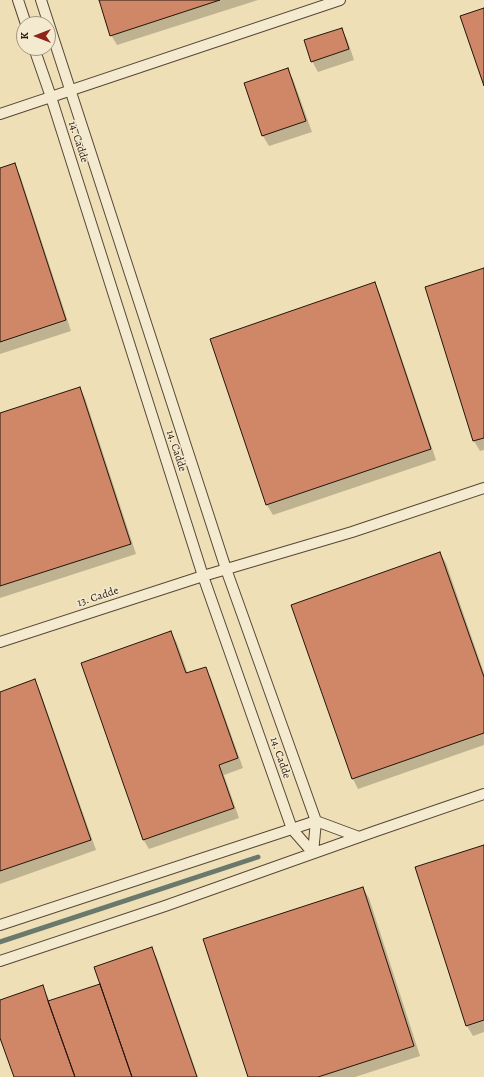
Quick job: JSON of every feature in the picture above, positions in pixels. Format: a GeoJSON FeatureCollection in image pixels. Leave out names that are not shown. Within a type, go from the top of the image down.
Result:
{"type":"FeatureCollection","features":[{"type":"Feature","properties":{"kind":"lane"},"geometry":{"type":"LineString","coordinates":[[18,0],[23,16]]}},
{"type":"Feature","properties":{"kind":"lane"},"geometry":{"type":"LineString","coordinates":[[41,0],[226,569],[316,821],[313,854]]}},
{"type":"Feature","properties":{"kind":"lane"},"geometry":{"type":"LineString","coordinates":[[0,114],[340,0]]}},
{"type":"Feature","properties":{"kind":"lane","name":"14. Cadde"},"geometry":{"type":"LineString","coordinates":[[37,56],[203,576],[292,829],[313,854]]}},
{"type":"Feature","properties":{"kind":"lane","name":"13. Cadde"},"geometry":{"type":"LineString","coordinates":[[0,642],[203,576],[352,532],[484,488]]}},
{"type":"Feature","properties":{"kind":"lane"},"geometry":{"type":"LineString","coordinates":[[0,961],[165,906],[484,794]]}},
{"type":"Feature","properties":{"kind":"lane"},"geometry":{"type":"LineString","coordinates":[[0,925],[316,821],[359,837]]}},
{"type":"Feature","properties":{"kind":"building"},"geometry":{"type":"Polygon","coordinates":[[[99,0],[220,0],[110,36],[99,0]]]}},
{"type":"Feature","properties":{"kind":"building"},"geometry":{"type":"Polygon","coordinates":[[[484,8],[484,86],[460,16],[484,8]]]}},
{"type":"Feature","properties":{"kind":"building"},"geometry":{"type":"Polygon","coordinates":[[[342,28],[349,49],[311,62],[304,40],[342,28]]]}},
{"type":"Feature","properties":{"kind":"building"},"geometry":{"type":"Polygon","coordinates":[[[288,68],[306,121],[262,136],[244,83],[288,68]]]}},
{"type":"Feature","properties":{"kind":"building"},"geometry":{"type":"Polygon","coordinates":[[[15,163],[66,320],[0,342],[0,168],[15,163]]]}},
{"type":"Feature","properties":{"kind":"building"},"geometry":{"type":"Polygon","coordinates":[[[484,268],[484,438],[473,441],[425,287],[484,268]]]}},
{"type":"Feature","properties":{"kind":"building"},"geometry":{"type":"Polygon","coordinates":[[[375,282],[431,449],[266,505],[210,339],[375,282]]]}},
{"type":"Feature","properties":{"kind":"building"},"geometry":{"type":"Polygon","coordinates":[[[80,387],[131,544],[0,586],[0,413],[80,387]]]}},
{"type":"Feature","properties":{"kind":"building"},"geometry":{"type":"Polygon","coordinates":[[[440,552],[484,677],[484,733],[352,779],[291,605],[440,552]]]}},
{"type":"Feature","properties":{"kind":"building"},"geometry":{"type":"Polygon","coordinates":[[[171,631],[186,673],[206,667],[238,758],[219,765],[234,808],[143,840],[81,663],[171,631]]]}},
{"type":"Feature","properties":{"kind":"building"},"geometry":{"type":"Polygon","coordinates":[[[35,679],[91,840],[0,871],[0,692],[35,679]]]}},
{"type":"Feature","properties":{"kind":"building"},"geometry":{"type":"Polygon","coordinates":[[[484,845],[484,1020],[466,1026],[415,867],[484,845]]]}},
{"type":"Feature","properties":{"kind":"building"},"geometry":{"type":"Polygon","coordinates":[[[363,887],[414,1046],[318,1077],[248,1077],[203,939],[363,887]]]}},
{"type":"Feature","properties":{"kind":"building"},"geometry":{"type":"Polygon","coordinates":[[[152,947],[197,1077],[132,1077],[94,967],[152,947]]]}},
{"type":"Feature","properties":{"kind":"building"},"geometry":{"type":"Polygon","coordinates":[[[100,984],[132,1077],[75,1077],[48,1001],[100,984]]]}},
{"type":"Feature","properties":{"kind":"building"},"geometry":{"type":"Polygon","coordinates":[[[43,985],[75,1077],[14,1077],[0,1038],[0,1000],[43,985]]]}},
{"type":"Feature","properties":{"kind":"waterway"},"geometry":{"type":"LineString","coordinates":[[0,942],[258,857]]}}]}
